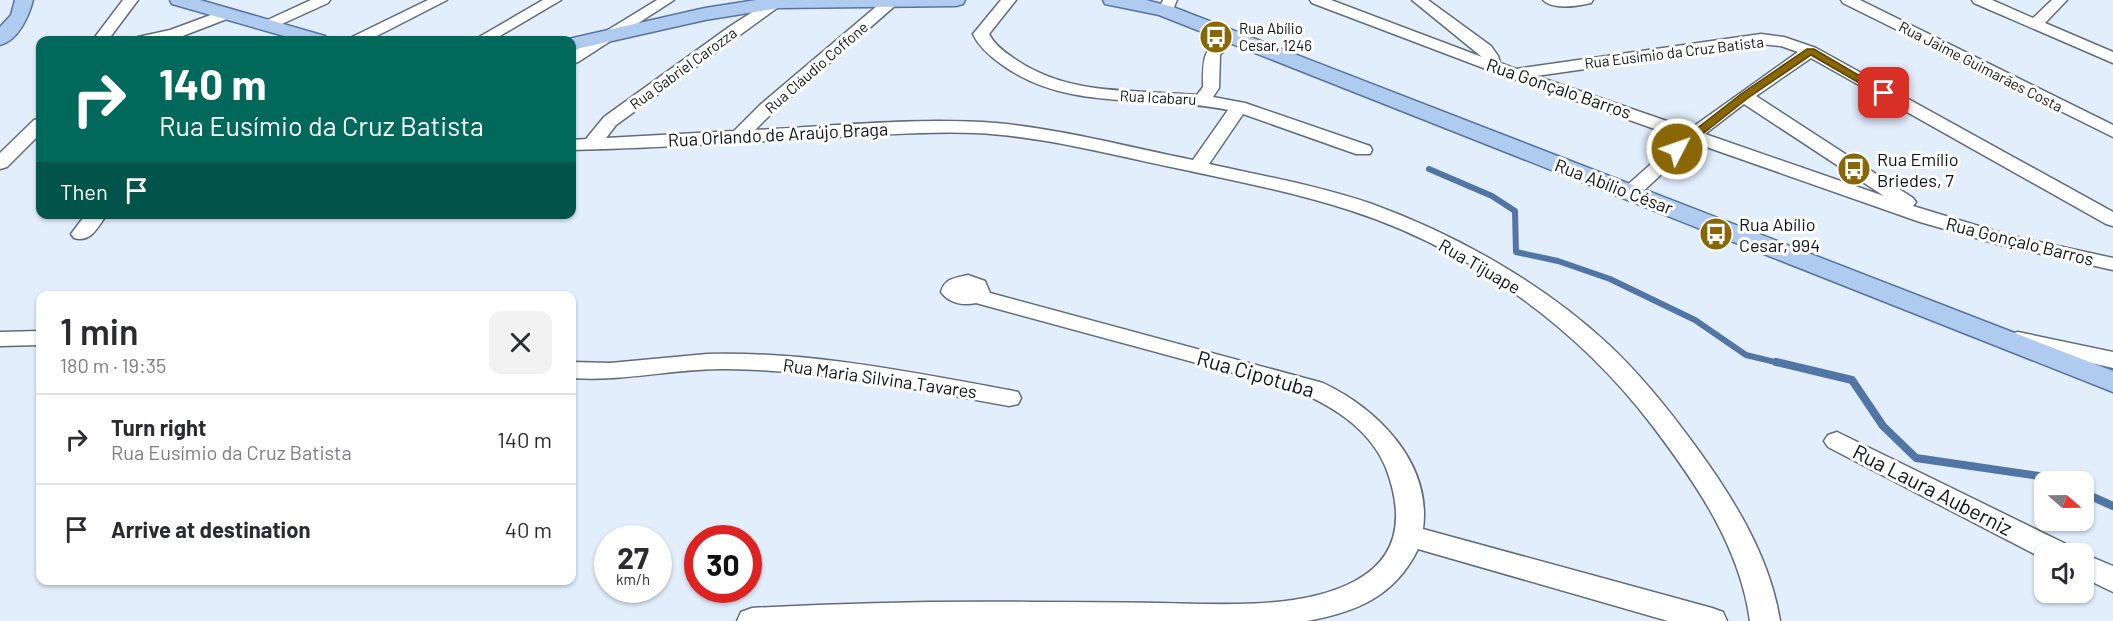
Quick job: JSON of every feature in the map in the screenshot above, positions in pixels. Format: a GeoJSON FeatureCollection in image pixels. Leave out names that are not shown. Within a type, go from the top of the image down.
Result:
{"type":"FeatureCollection","features":[{"type":"Feature","properties":{"kind":"main road"},"geometry":{"type":"LineString","coordinates":[[0,39],[20,16],[24,0]]}},
{"type":"Feature","properties":{"kind":"main road"},"geometry":{"type":"LineString","coordinates":[[179,0],[305,36]]}},
{"type":"Feature","properties":{"kind":"main road"},"geometry":{"type":"LineString","coordinates":[[576,43],[705,14],[780,1],[956,0]]}},
{"type":"Feature","properties":{"kind":"main road","name":"Rua Abílio César"},"geometry":{"type":"LineString","coordinates":[[1112,0],[1168,6],[1228,36],[2113,382]]}},
{"type":"Feature","properties":{"kind":"street"},"geometry":{"type":"LineString","coordinates":[[104,36],[131,0]]}},
{"type":"Feature","properties":{"kind":"street"},"geometry":{"type":"LineString","coordinates":[[268,25],[323,0]]}},
{"type":"Feature","properties":{"kind":"street"},"geometry":{"type":"LineString","coordinates":[[366,36],[440,0]]}},
{"type":"Feature","properties":{"kind":"street"},"geometry":{"type":"LineString","coordinates":[[489,36],[554,0]]}},
{"type":"Feature","properties":{"kind":"street"},"geometry":{"type":"LineString","coordinates":[[576,57],[667,0]]}},
{"type":"Feature","properties":{"kind":"street","name":"Rua Icabaru"},"geometry":{"type":"LineString","coordinates":[[1009,0],[981,34],[984,40],[1020,73],[1067,89],[1101,94],[1202,99],[1239,107],[1363,150]]}},
{"type":"Feature","properties":{"kind":"street","name":"Rua Gonçalo Barros"},"geometry":{"type":"LineString","coordinates":[[1317,0],[1492,66],[1927,218],[2014,242],[2113,264]]}},
{"type":"Feature","properties":{"kind":"street"},"geometry":{"type":"LineString","coordinates":[[1419,0],[1487,51],[1492,66]]}},
{"type":"Feature","properties":{"kind":"street"},"geometry":{"type":"LineString","coordinates":[[1550,0],[1570,2],[1586,0]]}},
{"type":"Feature","properties":{"kind":"street","name":"Rua Jaime Guimarães Costa"},"geometry":{"type":"LineString","coordinates":[[1848,0],[2113,132]]}},
{"type":"Feature","properties":{"kind":"street"},"geometry":{"type":"LineString","coordinates":[[1979,0],[2113,58]]}},
{"type":"Feature","properties":{"kind":"street"},"geometry":{"type":"LineString","coordinates":[[2035,25],[2060,0]]}},
{"type":"Feature","properties":{"kind":"street","name":"Rua Gabriel Carozza"},"geometry":{"type":"LineString","coordinates":[[580,144],[735,30],[780,1]]}},
{"type":"Feature","properties":{"kind":"street","name":"Rua Cláudio Coffone"},"geometry":{"type":"LineString","coordinates":[[741,135],[766,110],[892,1]]}},
{"type":"Feature","properties":{"kind":"street"},"geometry":{"type":"LineString","coordinates":[[174,36],[227,14]]}},
{"type":"Feature","properties":{"kind":"street"},"geometry":{"type":"LineString","coordinates":[[1202,99],[1212,86],[1209,62],[1218,45],[1228,36]]}},
{"type":"Feature","properties":{"kind":"street","name":"Rua Eusímio da Cruz Batista"},"geometry":{"type":"LineString","coordinates":[[1514,73],[1761,39],[1784,42],[1810,51],[2113,220]]}},
{"type":"Feature","properties":{"kind":"street"},"geometry":{"type":"LineString","coordinates":[[1630,192],[1693,135],[1744,96],[1810,51]]}},
{"type":"Feature","properties":{"kind":"street"},"geometry":{"type":"LineString","coordinates":[[1744,96],[1877,182],[1927,218]]}},
{"type":"Feature","properties":{"kind":"street"},"geometry":{"type":"LineString","coordinates":[[1198,167],[1239,107]]}},
{"type":"Feature","properties":{"kind":"street","name":"Rua Orlando de Araújo Braga"},"geometry":{"type":"LineString","coordinates":[[580,144],[930,127],[984,128],[1033,133]]}},
{"type":"Feature","properties":{"kind":"street"},"geometry":{"type":"LineString","coordinates":[[0,164],[36,128]]}},
{"type":"Feature","properties":{"kind":"street","name":"Rua Tijuape"},"geometry":{"type":"LineString","coordinates":[[1033,133],[1198,167],[1339,201],[1381,215],[1481,264],[1537,300],[1583,335],[1623,374],[1699,468],[1748,562],[1759,590],[1766,621]]}},
{"type":"Feature","properties":{"kind":"street"},"geometry":{"type":"LineString","coordinates":[[81,234],[93,219]]}},
{"type":"Feature","properties":{"kind":"street","name":"Rua Cipotuba"},"geometry":{"type":"LineString","coordinates":[[752,621],[891,614],[1229,615],[1306,611],[1346,599],[1381,579],[1395,567],[1410,536],[1410,510],[1405,480],[1389,448],[1370,424],[1320,390],[975,296]]}},
{"type":"Feature","properties":{"kind":"street"},"geometry":{"type":"LineString","coordinates":[[1994,334],[2113,360]]}},
{"type":"Feature","properties":{"kind":"street"},"geometry":{"type":"LineString","coordinates":[[0,339],[36,338]]}},
{"type":"Feature","properties":{"kind":"street","name":"Rua Maria Silvina Tavares"},"geometry":{"type":"LineString","coordinates":[[576,370],[593,372],[722,361],[788,363],[891,376],[1009,398]]}},
{"type":"Feature","properties":{"kind":"street","name":"Rua Laura Auberniz"},"geometry":{"type":"LineString","coordinates":[[1837,441],[2038,543]]}},
{"type":"Feature","properties":{"kind":"street"},"geometry":{"type":"LineString","coordinates":[[1410,536],[1712,621]]}},
{"type":"Feature","properties":{"kind":"street"},"geometry":{"type":"LineString","coordinates":[[2094,570],[2113,580]]}},
{"type":"Feature","properties":{"kind":"waterway"},"geometry":{"type":"LineString","coordinates":[[1429,169],[1492,196],[1515,211],[1516,252],[1558,261],[1610,279],[1695,320],[1746,355],[1783,364]]}},
{"type":"Feature","properties":{"kind":"waterway"},"geometry":{"type":"LineString","coordinates":[[1776,362],[1852,380],[1883,426],[1916,458],[2034,475]]}},
{"type":"Feature","properties":{"kind":"waterway"},"geometry":{"type":"LineString","coordinates":[[2094,497],[2113,506]]}},
{"type":"Feature","properties":{"kind":"place","name":"Rua Abílio Cesar, 1246"},"geometry":{"type":"Point","coordinates":[1216,37]}},
{"type":"Feature","properties":{"kind":"place","name":"Rua Emílio Briedes, 7"},"geometry":{"type":"Point","coordinates":[1854,169]}},
{"type":"Feature","properties":{"kind":"place","name":"Rua Abílio Cesar, 994"},"geometry":{"type":"Point","coordinates":[1716,234]}},
{"type":"Feature","properties":{"kind":"route"},"geometry":{"type":"LineString","coordinates":[[1677,149],[1744,96],[1810,51],[1884,93]]}}]}
